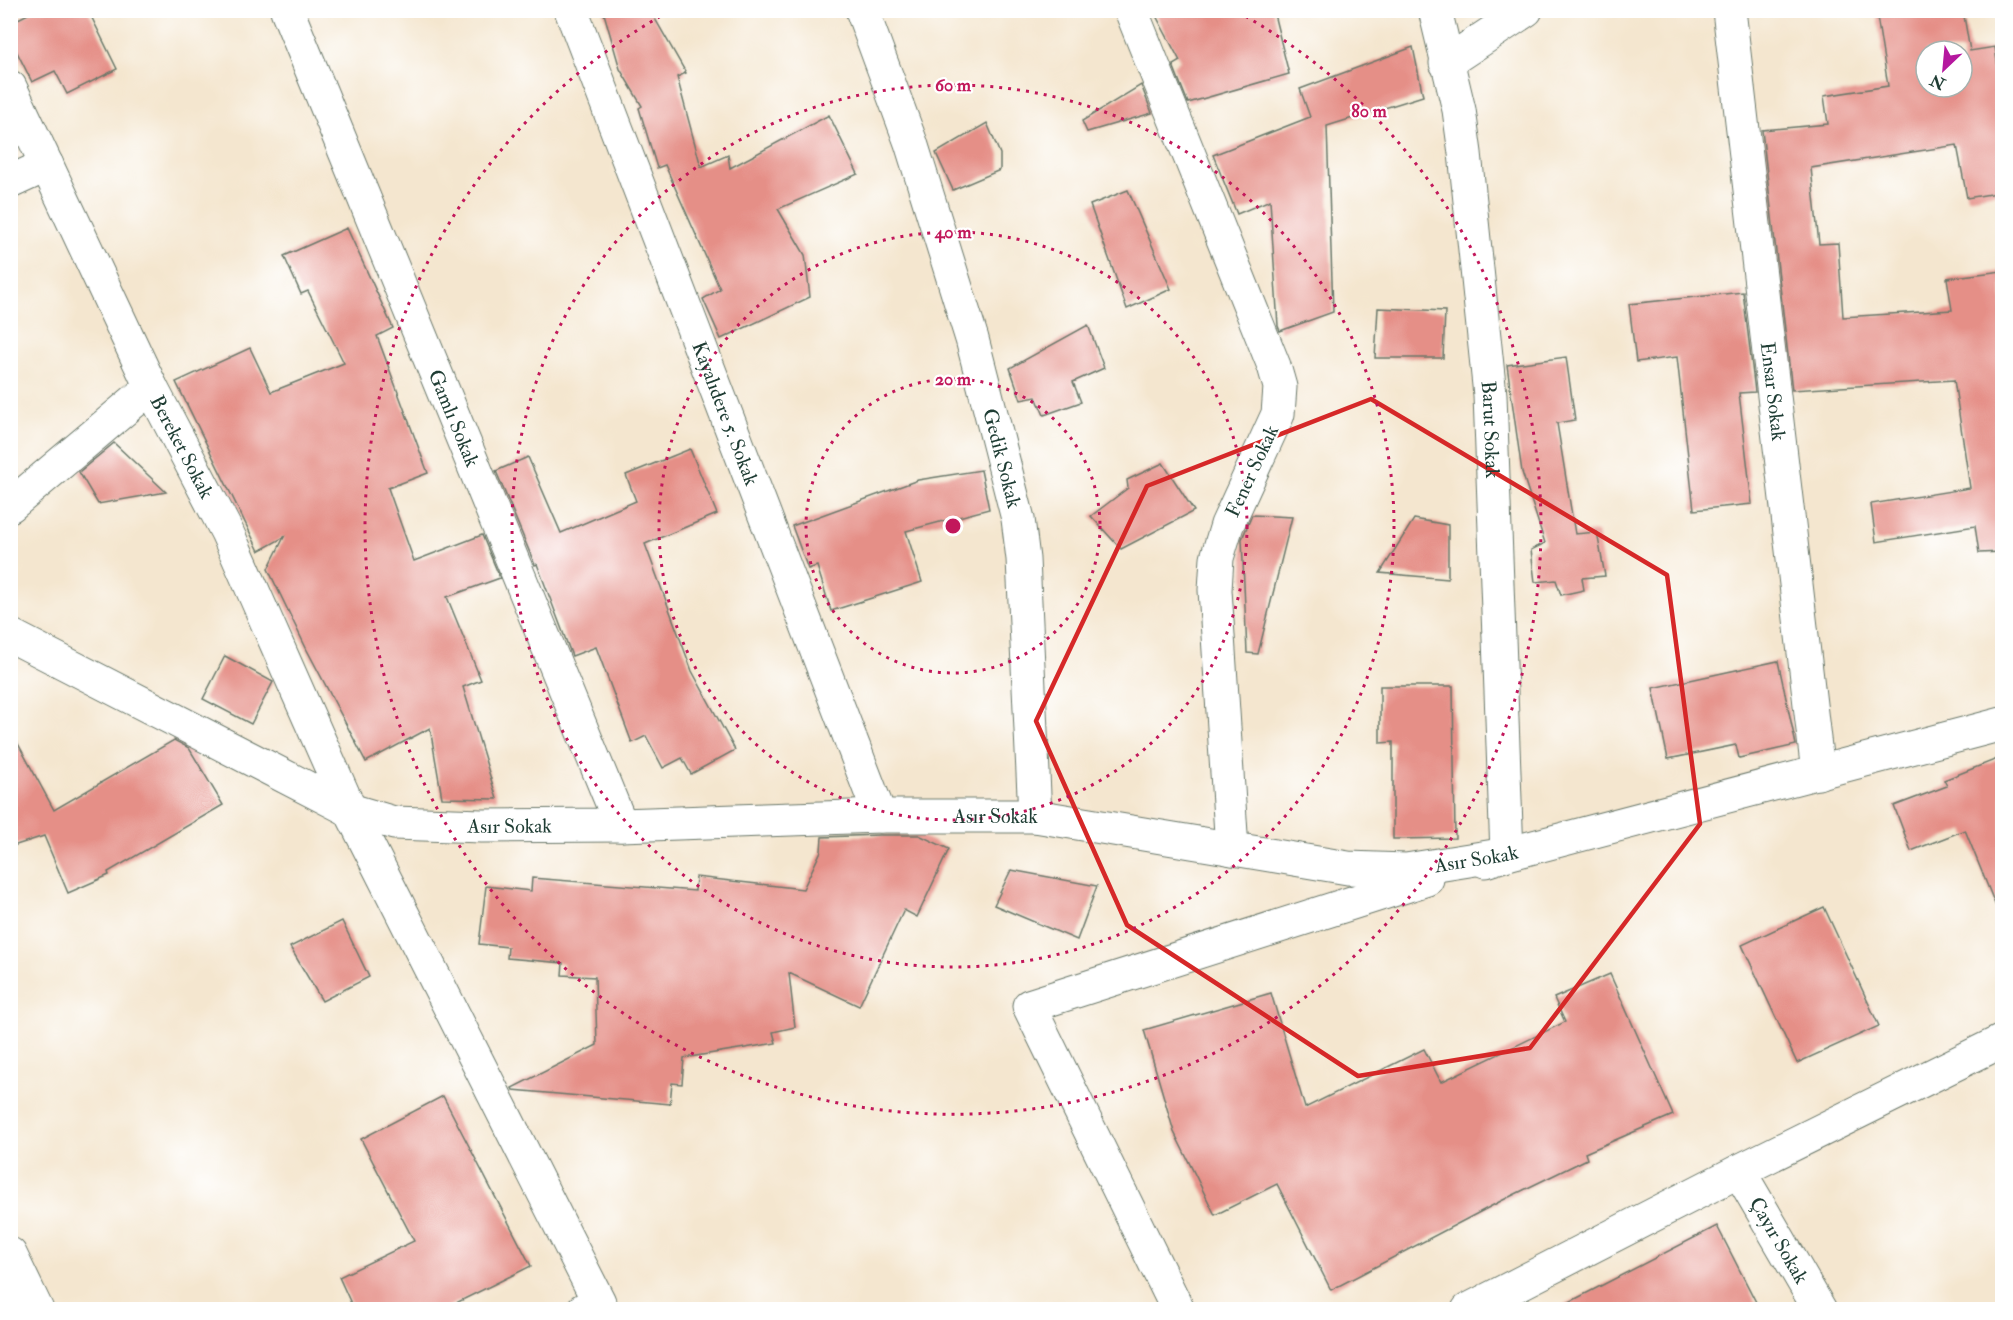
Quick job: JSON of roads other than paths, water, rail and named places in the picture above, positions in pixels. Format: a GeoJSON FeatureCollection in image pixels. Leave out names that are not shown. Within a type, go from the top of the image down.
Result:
{"type":"FeatureCollection","features":[{"type":"Feature","properties":{"kind":"street","name":"Gamlı Sokak"},"geometry":{"type":"LineString","coordinates":[[287,10],[621,825]]}},
{"type":"Feature","properties":{"kind":"street","name":"Kayalıdere 5. Sokak"},"geometry":{"type":"LineString","coordinates":[[571,10],[880,816]]}},
{"type":"Feature","properties":{"kind":"street","name":"Gedik Sokak"},"geometry":{"type":"LineString","coordinates":[[862,10],[911,143],[972,339],[1018,519],[1023,559],[1035,816]]}},
{"type":"Feature","properties":{"kind":"street","name":"Fener Sokak"},"geometry":{"type":"LineString","coordinates":[[1131,10],[1270,355],[1280,387],[1278,414],[1227,525],[1217,558],[1215,590],[1232,849]]}},
{"type":"Feature","properties":{"kind":"street","name":"Barut Sokak"},"geometry":{"type":"LineString","coordinates":[[1435,10],[1459,110],[1490,395],[1507,854]]}},
{"type":"Feature","properties":{"kind":"street"},"geometry":{"type":"LineString","coordinates":[[1446,63],[1526,10]]}},
{"type":"Feature","properties":{"kind":"street","name":"Ensar Sokak"},"geometry":{"type":"LineString","coordinates":[[1729,10],[1818,773]]}},
{"type":"Feature","properties":{"kind":"street","name":"Bereket Sokak"},"geometry":{"type":"LineString","coordinates":[[10,87],[151,387],[227,532],[350,810],[598,1302],[584,1310]]}},
{"type":"Feature","properties":{"kind":"street"},"geometry":{"type":"LineString","coordinates":[[10,182],[48,165]]}},
{"type":"Feature","properties":{"kind":"street"},"geometry":{"type":"LineString","coordinates":[[10,506],[151,387]]}},
{"type":"Feature","properties":{"kind":"street","name":"Asır Sokak"},"geometry":{"type":"LineString","coordinates":[[10,635],[350,810],[374,818],[412,824],[482,826],[621,825],[880,816],[1035,816],[1348,868],[1389,870],[1422,868],[1507,854],[2002,724]]}},
{"type":"Feature","properties":{"kind":"street"},"geometry":{"type":"LineString","coordinates":[[1178,1310],[1029,1006],[1507,854]]}},
{"type":"Feature","properties":{"kind":"street"},"geometry":{"type":"LineString","coordinates":[[1468,1310],[1739,1171],[2002,1041]]}},
{"type":"Feature","properties":{"kind":"street","name":"Çayır Sokak"},"geometry":{"type":"LineString","coordinates":[[1739,1171],[1820,1310]]}},
{"type":"Feature","properties":{"kind":"street"},"geometry":{"type":"LineString","coordinates":[[10,1254],[37,1310]]}}]}
